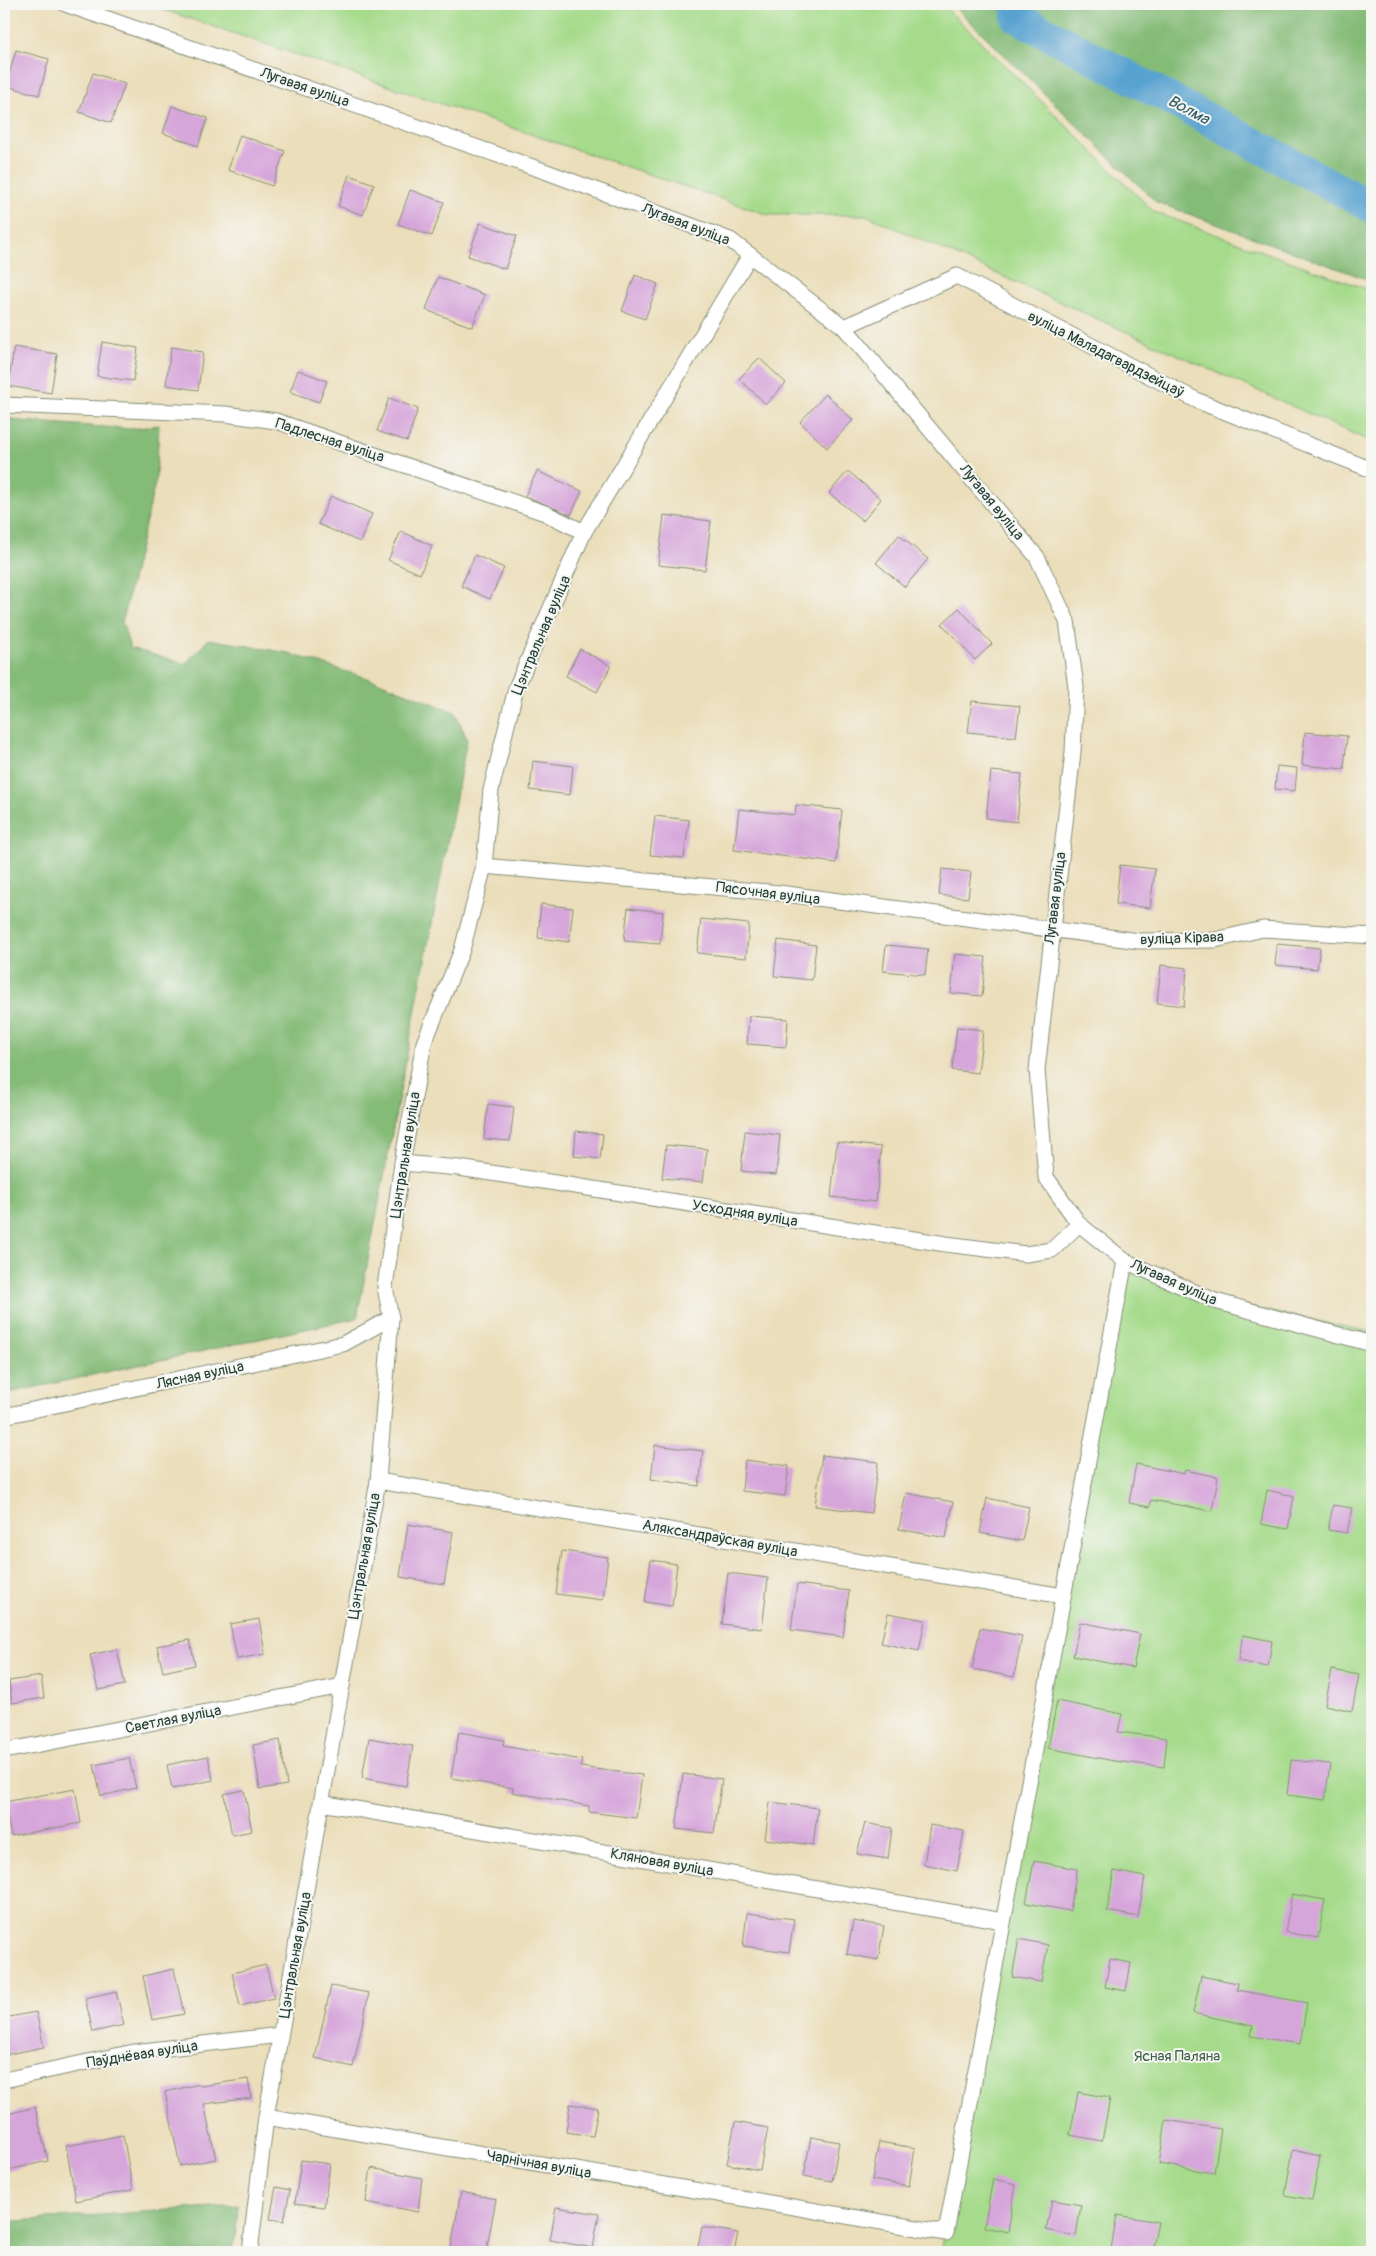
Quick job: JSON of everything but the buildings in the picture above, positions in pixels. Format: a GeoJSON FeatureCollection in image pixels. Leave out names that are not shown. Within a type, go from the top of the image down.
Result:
{"type":"FeatureCollection","features":[{"type":"Feature","properties":{"kind":"street","name":"Лугавая вуліца"},"geometry":{"type":"LineString","coordinates":[[65,4],[556,176],[730,240],[844,327],[1037,558],[1067,621],[1076,688],[1073,752],[1037,1070],[1046,1177],[1079,1224],[1125,1260],[1215,1301],[1372,1344]]}},
{"type":"Feature","properties":{"kind":"street","name":"Цэнтральная вуліца"},"geometry":{"type":"LineString","coordinates":[[266,2117],[378,1481],[391,1318],[385,1287],[402,1163],[424,1042],[462,950],[484,866],[491,790],[516,688],[584,532],[750,254]]}},
{"type":"Feature","properties":{"kind":"street","name":"вуліца Маладагвардзейцаў"},"geometry":{"type":"LineString","coordinates":[[844,327],[957,276],[1198,401],[1372,470]]}},
{"type":"Feature","properties":{"kind":"street","name":"Падлесная вуліца"},"geometry":{"type":"LineString","coordinates":[[4,405],[224,414],[276,421],[545,513],[584,532]]}},
{"type":"Feature","properties":{"kind":"street","name":"Пясочная вуліца"},"geometry":{"type":"LineString","coordinates":[[484,866],[779,893],[1052,929]]}},
{"type":"Feature","properties":{"kind":"street","name":"вуліца Кірава"},"geometry":{"type":"LineString","coordinates":[[1052,929],[1139,940],[1215,940],[1263,929],[1372,936]]}},
{"type":"Feature","properties":{"kind":"street","name":"Усходняя вуліца"},"geometry":{"type":"LineString","coordinates":[[402,1163],[459,1168],[946,1244],[1026,1254],[1052,1250],[1079,1224]]}},
{"type":"Feature","properties":{"kind":"street"},"geometry":{"type":"LineString","coordinates":[[1003,1921],[1125,1260]]}},
{"type":"Feature","properties":{"kind":"street","name":"Лясная вуліца"},"geometry":{"type":"LineString","coordinates":[[4,1416],[343,1344],[391,1318]]}},
{"type":"Feature","properties":{"kind":"street","name":"Аляксандраўская вуліца"},"geometry":{"type":"LineString","coordinates":[[378,1481],[1063,1596]]}},
{"type":"Feature","properties":{"kind":"street","name":"Светлая вуліца"},"geometry":{"type":"LineString","coordinates":[[4,1751],[342,1686]]}},
{"type":"Feature","properties":{"kind":"street","name":"Кляновая вуліца"},"geometry":{"type":"LineString","coordinates":[[321,1803],[1003,1921]]}},
{"type":"Feature","properties":{"kind":"street","name":"Чарнічная вуліца"},"geometry":{"type":"LineString","coordinates":[[266,2117],[946,2233],[1003,1921]]}},
{"type":"Feature","properties":{"kind":"street","name":"Паўднёвая вуліца"},"geometry":{"type":"LineString","coordinates":[[4,2080],[134,2052],[280,2035]]}},
{"type":"Feature","properties":{"kind":"street"},"geometry":{"type":"LineString","coordinates":[[250,2252],[266,2117]]}},
{"type":"Feature","properties":{"kind":"green space"},"geometry":{"type":"Polygon","coordinates":[[[147,4],[942,4],[1154,212],[1372,291],[1372,442],[866,215],[769,215],[147,4]]]}},
{"type":"Feature","properties":{"kind":"green space"},"geometry":{"type":"Polygon","coordinates":[[[952,4],[1372,4],[1372,281],[1156,202],[952,4]]]}},
{"type":"Feature","properties":{"kind":"green space"},"geometry":{"type":"Polygon","coordinates":[[[4,417],[21,421],[132,429],[159,425],[156,479],[122,622],[130,648],[185,664],[209,639],[288,653],[379,682],[455,712],[467,739],[357,1318],[4,1394],[4,417]]]}},
{"type":"Feature","properties":{"kind":"green space","name":"Ясная Паляна"},"geometry":{"type":"Polygon","coordinates":[[[1125,1261],[1215,1301],[1372,1332],[1372,2252],[941,2252],[1125,1261]]]}},
{"type":"Feature","properties":{"kind":"green space"},"geometry":{"type":"Polygon","coordinates":[[[239,2205],[233,2252],[4,2252],[4,2222],[239,2205]]]}},
{"type":"Feature","properties":{"kind":"waterway","name":"Волма"},"geometry":{"type":"LineString","coordinates":[[1016,4],[1017,17],[1372,207]]}}]}
